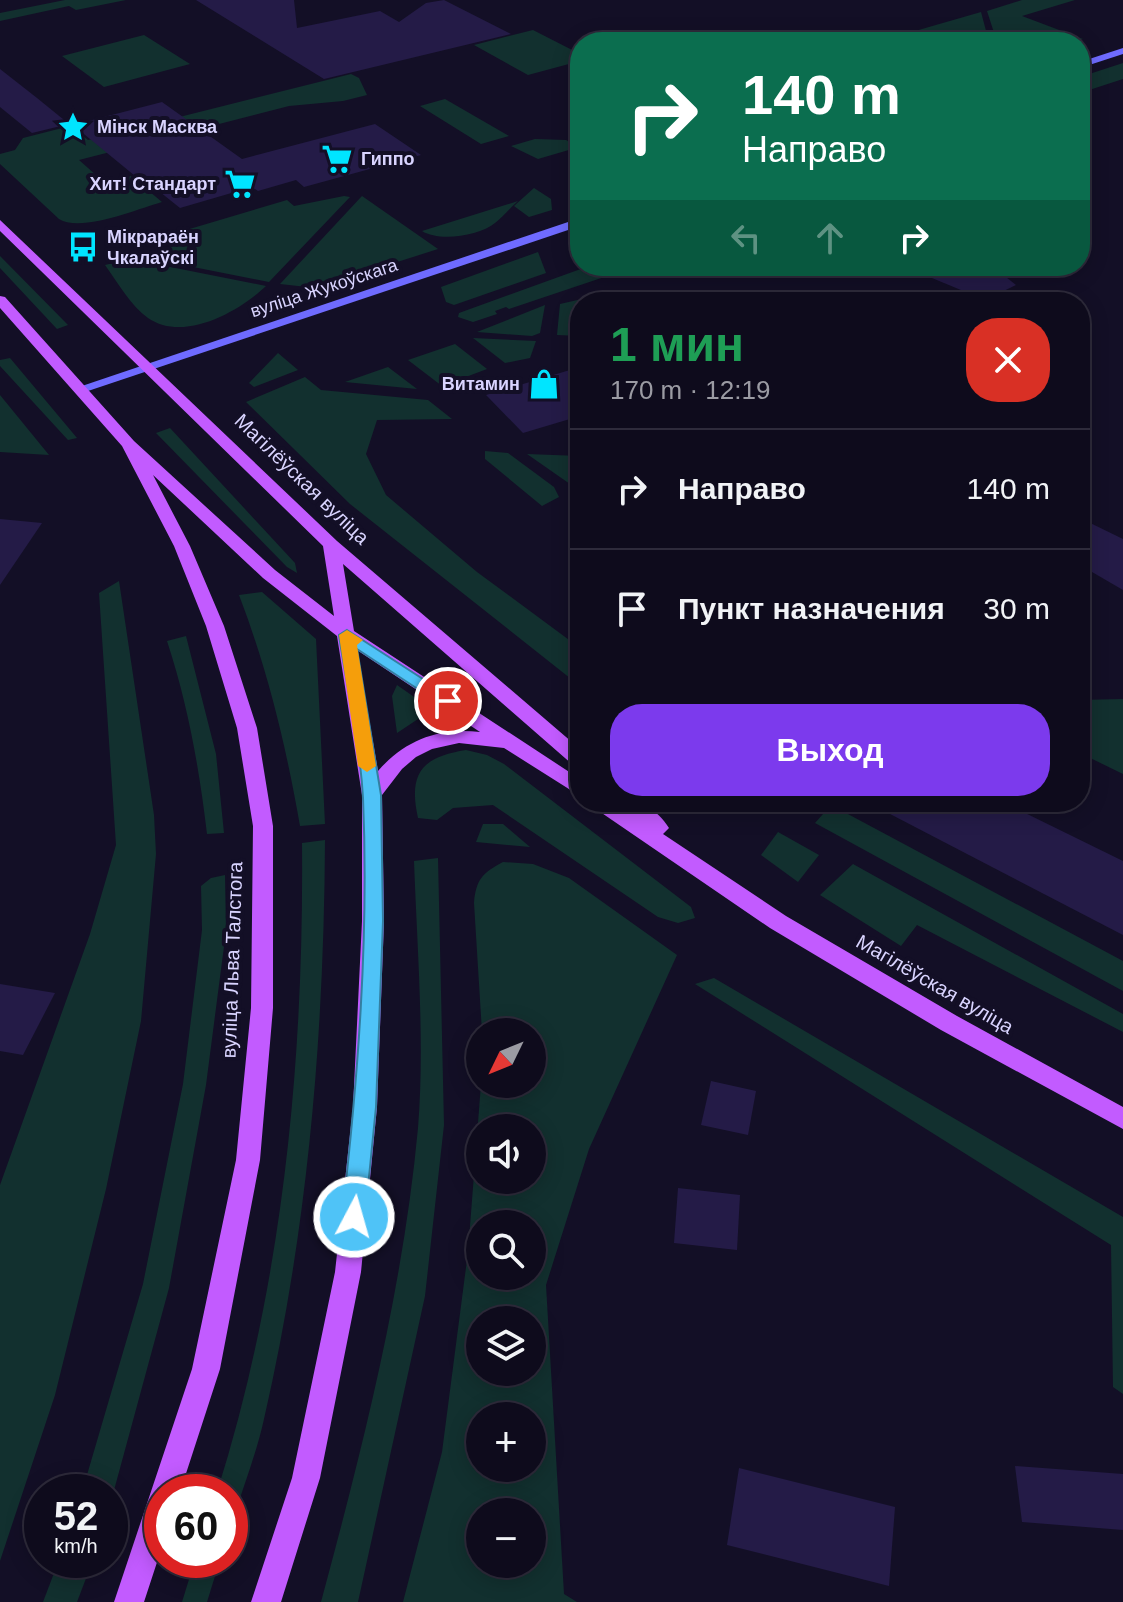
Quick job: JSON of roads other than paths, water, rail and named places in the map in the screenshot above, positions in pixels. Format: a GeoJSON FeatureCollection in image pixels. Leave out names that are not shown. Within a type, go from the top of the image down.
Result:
{"type":"FeatureCollection","features":[{"type":"Feature","properties":{"kind":"main road"},"geometry":{"type":"LineString","coordinates":[[1090,62],[1123,51]]}},
{"type":"Feature","properties":{"kind":"main road","name":"Магілёўская вуліца"},"geometry":{"type":"LineString","coordinates":[[0,224],[331,545],[570,751]]}},
{"type":"Feature","properties":{"kind":"main road","name":"вуліца Жукоўскага"},"geometry":{"type":"LineString","coordinates":[[80,389],[570,225]]}},
{"type":"Feature","properties":{"kind":"main road"},"geometry":{"type":"LineString","coordinates":[[0,300],[129,444],[269,574],[347,635],[570,782]]}},
{"type":"Feature","properties":{"kind":"main road","name":"вуліца Льва Талстога"},"geometry":{"type":"LineString","coordinates":[[129,444],[182,546],[215,626],[247,728],[263,826],[262,1008],[248,1160],[206,1369],[171,1474]]}},
{"type":"Feature","properties":{"kind":"main road"},"geometry":{"type":"LineString","coordinates":[[266,1602],[306,1478],[348,1272],[365,1107],[373,921],[372,795],[331,545]]}},
{"type":"Feature","properties":{"kind":"main road"},"geometry":{"type":"LineString","coordinates":[[372,795],[385,771],[393,764],[437,739],[477,736],[524,751]]}},
{"type":"Feature","properties":{"kind":"main road","name":"Магілёўская вуліца"},"geometry":{"type":"LineString","coordinates":[[615,812],[778,922],[949,1023],[1123,1119]]}},
{"type":"Feature","properties":{"kind":"main road","name":"Магілёўская вуліца"},"geometry":{"type":"LineString","coordinates":[[640,812],[725,886]]}},
{"type":"Feature","properties":{"kind":"main road"},"geometry":{"type":"LineString","coordinates":[[129,1602],[144,1556]]}},
{"type":"Feature","properties":{"kind":"place","name":"Мінск Масква"},"geometry":{"type":"Point","coordinates":[73,127]}},
{"type":"Feature","properties":{"kind":"place","name":"Гиппо"},"geometry":{"type":"Point","coordinates":[337,159]}},
{"type":"Feature","properties":{"kind":"place","name":"Хит! Стандарт"},"geometry":{"type":"Point","coordinates":[240,184]}},
{"type":"Feature","properties":{"kind":"place","name":"Мікрараён Чкалаўскі"},"geometry":{"type":"Point","coordinates":[83,247]}},
{"type":"Feature","properties":{"kind":"place","name":"Витамин"},"geometry":{"type":"Point","coordinates":[544,384]}}]}
